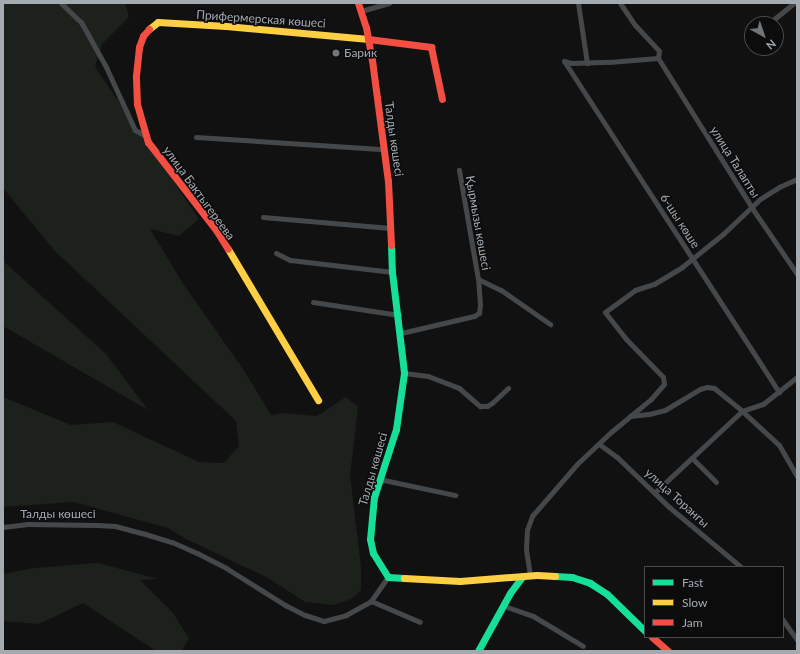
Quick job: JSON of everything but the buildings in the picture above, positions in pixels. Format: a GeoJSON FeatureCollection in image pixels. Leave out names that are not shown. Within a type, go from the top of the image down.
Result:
{"type":"FeatureCollection","features":[{"type":"Feature","properties":{"kind":"street","name":"улица Бактыгереева"},"geometry":{"type":"LineString","coordinates":[[61,3],[81,22],[106,67],[135,130],[146,136],[158,155],[216,230],[318,400]]}},
{"type":"Feature","properties":{"kind":"street","name":"Талды көшесі"},"geometry":{"type":"LineString","coordinates":[[3,527],[28,524],[97,525],[114,526],[142,533],[172,542],[197,552],[305,616],[324,621],[346,615],[371,601],[388,577],[373,554],[370,539],[370,522],[379,479],[396,429],[404,373],[399,315],[392,272],[388,181],[372,60],[366,27],[358,3]]}},
{"type":"Feature","properties":{"kind":"street"},"geometry":{"type":"LineString","coordinates":[[361,11],[389,3]]}},
{"type":"Feature","properties":{"kind":"street"},"geometry":{"type":"LineString","coordinates":[[578,3],[587,63],[659,56]]}},
{"type":"Feature","properties":{"kind":"street","name":"улица Талапты"},"geometry":{"type":"LineString","coordinates":[[620,3],[635,25],[657,48],[659,56],[752,208],[797,274]]}},
{"type":"Feature","properties":{"kind":"street"},"geometry":{"type":"LineString","coordinates":[[778,16],[794,3]]}},
{"type":"Feature","properties":{"kind":"street","name":"Прифермерская көшесі"},"geometry":{"type":"LineString","coordinates":[[146,136],[136,104],[136,77],[143,36],[151,26],[158,22],[226,26],[367,39],[431,47],[442,99]]}},
{"type":"Feature","properties":{"kind":"street","name":"6-шы көше"},"geometry":{"type":"LineString","coordinates":[[587,63],[564,61],[779,392]]}},
{"type":"Feature","properties":{"kind":"street"},"geometry":{"type":"LineString","coordinates":[[196,137],[384,149]]}},
{"type":"Feature","properties":{"kind":"street","name":"Қырмызы көшесі"},"geometry":{"type":"LineString","coordinates":[[401,333],[474,316],[479,313],[478,279],[459,170]]}},
{"type":"Feature","properties":{"kind":"street"},"geometry":{"type":"LineString","coordinates":[[479,651],[510,593],[526,575],[527,530],[532,516],[577,464],[629,416],[651,399],[664,384],[663,377],[626,339],[605,312],[635,290],[654,284],[692,258],[752,208],[760,199],[779,187],[797,179]]}},
{"type":"Feature","properties":{"kind":"street"},"geometry":{"type":"LineString","coordinates":[[263,217],[391,228]]}},
{"type":"Feature","properties":{"kind":"street"},"geometry":{"type":"LineString","coordinates":[[276,253],[290,260],[392,272]]}},
{"type":"Feature","properties":{"kind":"street","name":"Қырмызы көшесі"},"geometry":{"type":"LineString","coordinates":[[478,279],[501,290],[550,324]]}},
{"type":"Feature","properties":{"kind":"street"},"geometry":{"type":"LineString","coordinates":[[313,302],[399,315]]}},
{"type":"Feature","properties":{"kind":"street"},"geometry":{"type":"LineString","coordinates":[[404,373],[428,376],[459,388],[480,406],[487,406],[492,403],[508,388]]}},
{"type":"Feature","properties":{"kind":"street"},"geometry":{"type":"LineString","coordinates":[[654,493],[742,411],[763,404],[797,377]]}},
{"type":"Feature","properties":{"kind":"street"},"geometry":{"type":"LineString","coordinates":[[629,416],[649,414],[665,410],[700,390],[714,388],[779,445],[797,476]]}},
{"type":"Feature","properties":{"kind":"street","name":"улица Торангы"},"geometry":{"type":"LineString","coordinates":[[599,444],[617,457],[654,493],[740,566]]}},
{"type":"Feature","properties":{"kind":"street"},"geometry":{"type":"LineString","coordinates":[[692,458],[716,482]]}},
{"type":"Feature","properties":{"kind":"street"},"geometry":{"type":"LineString","coordinates":[[379,479],[455,495]]}},
{"type":"Feature","properties":{"kind":"street"},"geometry":{"type":"LineString","coordinates":[[388,577],[460,581],[526,575],[572,577],[590,583],[617,603],[644,630]]}},
{"type":"Feature","properties":{"kind":"street"},"geometry":{"type":"LineString","coordinates":[[371,601],[420,622]]}},
{"type":"Feature","properties":{"kind":"street"},"geometry":{"type":"LineString","coordinates":[[504,606],[533,616],[583,646]]}},
{"type":"Feature","properties":{"kind":"street"},"geometry":{"type":"LineString","coordinates":[[784,621],[797,640]]}},
{"type":"Feature","properties":{"kind":"street"},"geometry":{"type":"LineString","coordinates":[[653,638],[668,651]]}},
{"type":"Feature","properties":{"kind":"shaded area"},"geometry":{"type":"Polygon","coordinates":[[[3,3],[125,3],[129,17],[102,44],[95,67],[199,219],[179,236],[150,229],[184,285],[243,369],[271,415],[285,413],[317,416],[346,397],[358,407],[350,475],[361,567],[361,590],[351,599],[334,605],[305,602],[268,578],[186,539],[168,528],[74,502],[3,507],[3,397],[71,425],[113,422],[199,462],[224,463],[239,446],[236,421],[54,250],[3,188],[3,3]]]}},
{"type":"Feature","properties":{"kind":"shaded area"},"geometry":{"type":"Polygon","coordinates":[[[3,261],[106,354],[148,410],[3,326],[3,261]]]}},
{"type":"Feature","properties":{"kind":"shaded area"},"geometry":{"type":"Polygon","coordinates":[[[98,563],[158,579],[140,580],[173,613],[189,638],[182,651],[156,651],[83,603],[39,624],[3,621],[3,574],[34,568],[98,563]]]}},
{"type":"Feature","properties":{"kind":"traffic: fast"},"geometry":{"type":"LineString","coordinates":[[391,245],[392,272],[404,373],[396,429],[374,497],[370,539],[373,553],[388,577],[404,578]]}},
{"type":"Feature","properties":{"kind":"traffic: fast"},"geometry":{"type":"LineString","coordinates":[[478,651],[510,593],[523,576]]}},
{"type":"Feature","properties":{"kind":"traffic: fast"},"geometry":{"type":"LineString","coordinates":[[555,576],[572,577],[590,583],[607,594],[644,630]]}},
{"type":"Feature","properties":{"kind":"traffic: slow"},"geometry":{"type":"LineString","coordinates":[[149,29],[158,22],[226,26],[368,39]]}},
{"type":"Feature","properties":{"kind":"traffic: slow"},"geometry":{"type":"LineString","coordinates":[[228,249],[318,400]]}},
{"type":"Feature","properties":{"kind":"traffic: slow"},"geometry":{"type":"LineString","coordinates":[[404,578],[460,581],[537,575],[555,576]]}},
{"type":"Feature","properties":{"kind":"traffic: jam"},"geometry":{"type":"LineString","coordinates":[[358,3],[366,27],[372,60],[388,181],[391,245]]}},
{"type":"Feature","properties":{"kind":"traffic: jam"},"geometry":{"type":"LineString","coordinates":[[149,29],[143,36],[139,47],[136,77],[137,104],[148,142],[216,230],[228,249]]}},
{"type":"Feature","properties":{"kind":"traffic: jam"},"geometry":{"type":"LineString","coordinates":[[368,39],[431,47],[442,99]]}},
{"type":"Feature","properties":{"kind":"traffic: jam"},"geometry":{"type":"LineString","coordinates":[[653,638],[668,651]]}},
{"type":"Feature","properties":{"kind":"place","name":"Барик"},"geometry":{"type":"Point","coordinates":[336,53]}}]}
